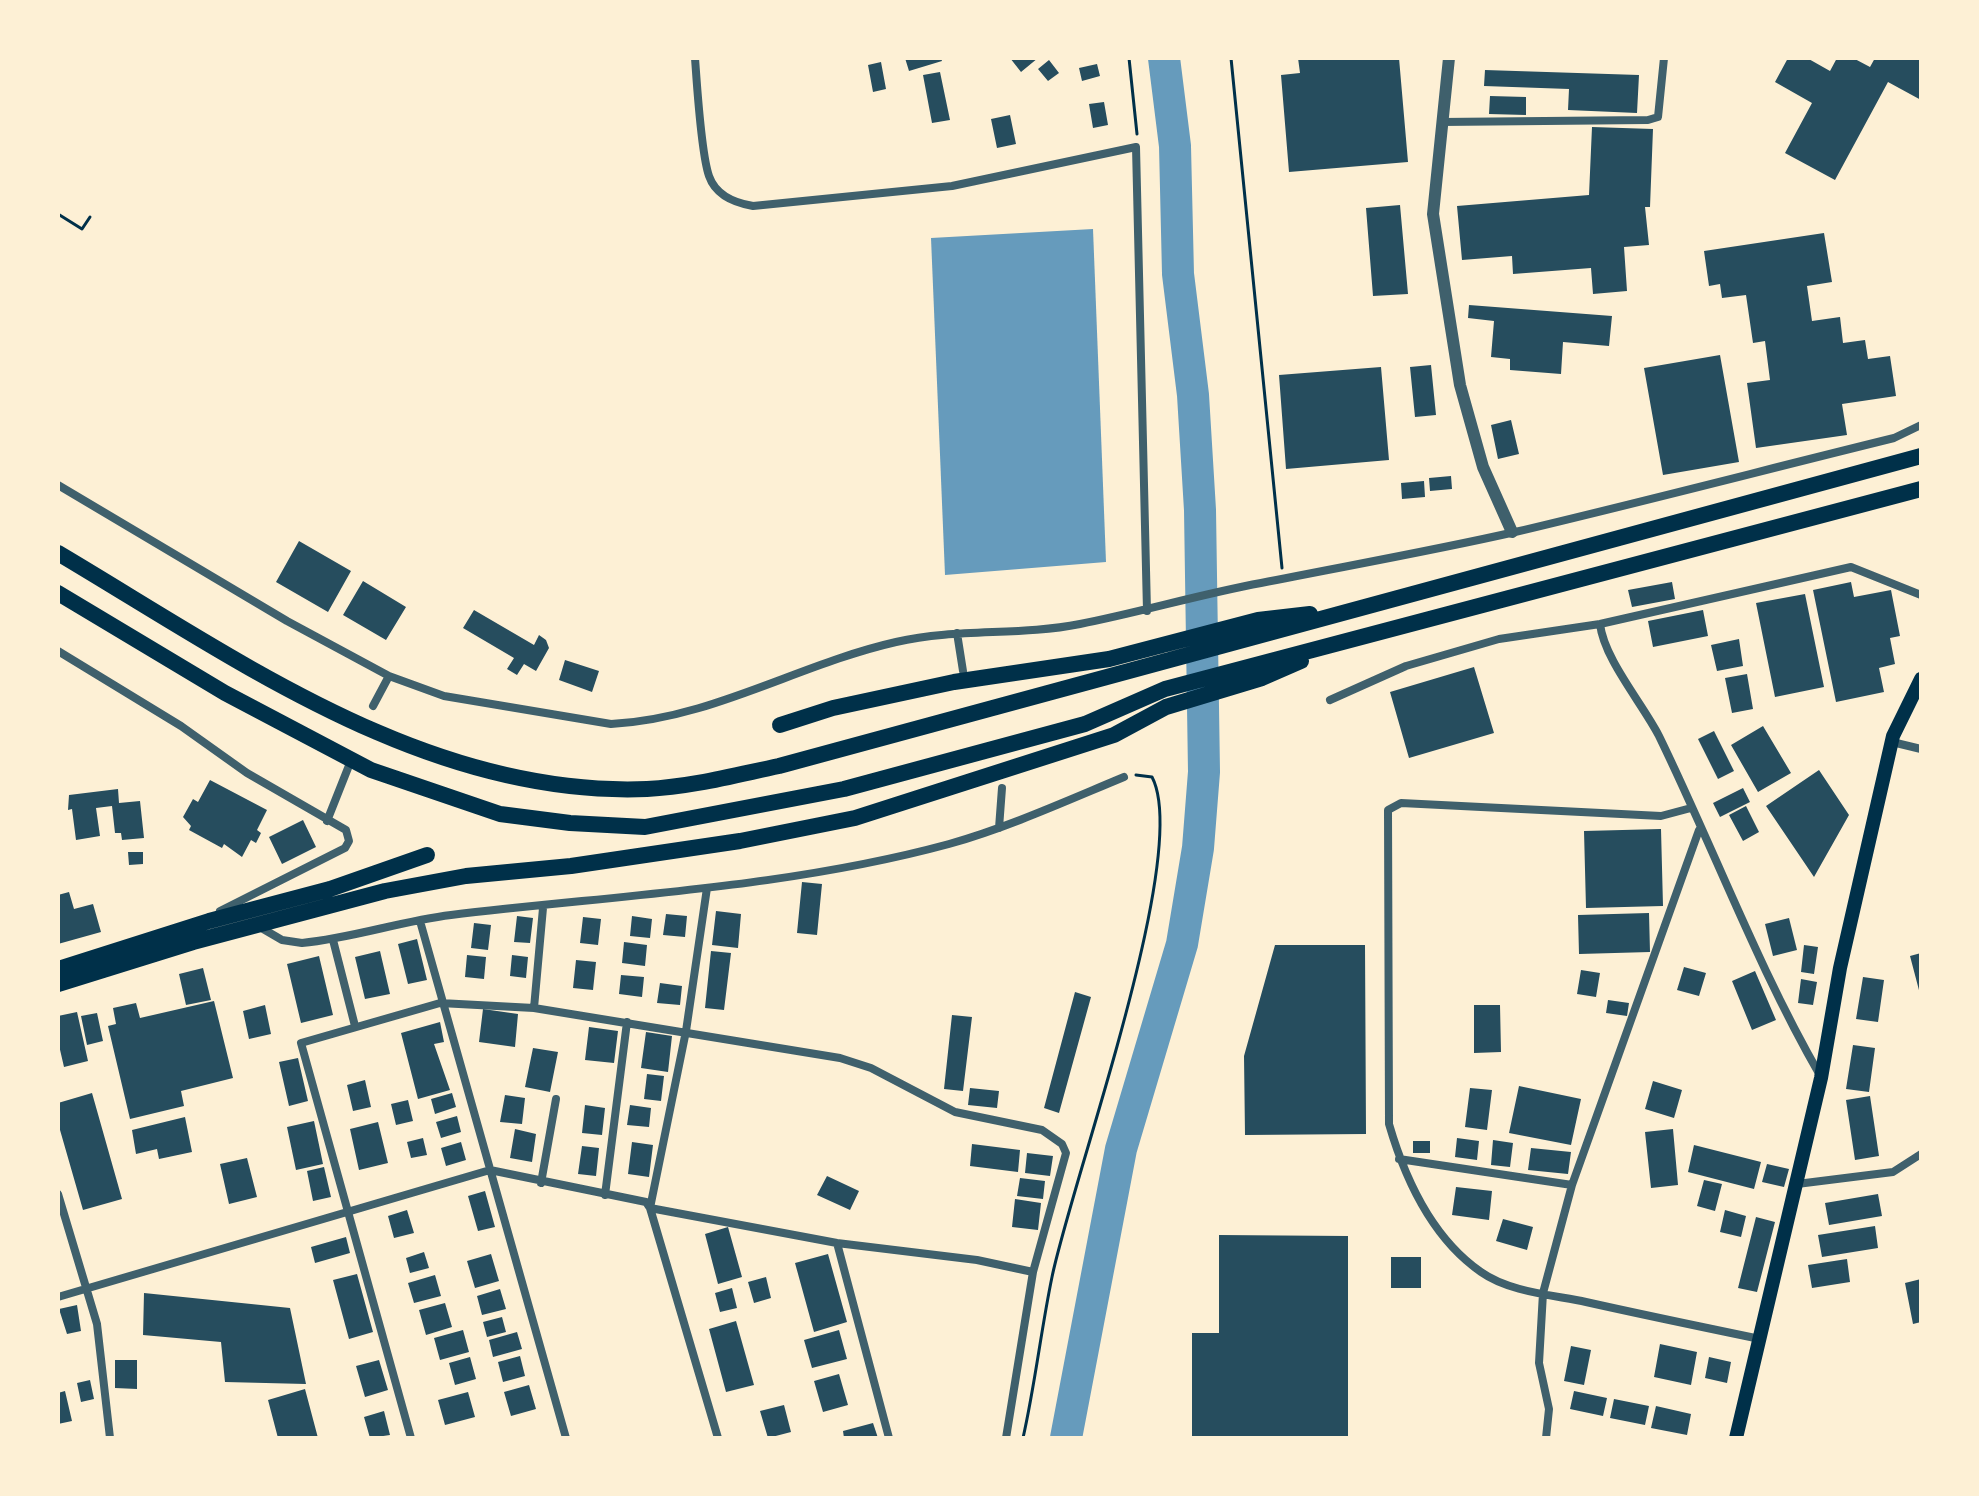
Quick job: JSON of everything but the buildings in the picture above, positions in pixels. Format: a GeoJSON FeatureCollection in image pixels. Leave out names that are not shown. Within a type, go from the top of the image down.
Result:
{"type":"FeatureCollection","features":[{"type":"Feature","properties":{"kind":"highway"},"geometry":{"type":"LineString","coordinates":[[58,553],[327,710],[414,748],[502,773],[592,787],[646,789],[687,785],[779,766],[1163,654],[1259,628],[1359,609],[1921,456]]}},
{"type":"Feature","properties":{"kind":"highway"},"geometry":{"type":"LineString","coordinates":[[58,984],[385,891],[466,876],[571,866],[709,845],[855,818],[1114,735],[1166,707],[1349,639],[1921,489]]}},
{"type":"Feature","properties":{"kind":"highway"},"geometry":{"type":"LineString","coordinates":[[58,593],[225,693],[371,770],[500,814],[570,823],[645,827],[844,789],[1085,724],[1165,689],[1262,671]]}},
{"type":"Feature","properties":{"kind":"highway"},"geometry":{"type":"LineString","coordinates":[[780,725],[833,708],[954,682],[1163,654]]}},
{"type":"Feature","properties":{"kind":"highway"},"geometry":{"type":"LineString","coordinates":[[58,969],[196,926],[300,898],[427,855]]}},
{"type":"Feature","properties":{"kind":"main road"},"geometry":{"type":"LineString","coordinates":[[1736,1438],[1821,1078],[1840,968],[1892,742],[1921,679]]}},
{"type":"Feature","properties":{"kind":"street"},"geometry":{"type":"LineString","coordinates":[[695,58],[709,176],[732,202],[740,204],[753,206],[923,190],[1136,147],[1147,611]]}},
{"type":"Feature","properties":{"kind":"street"},"geometry":{"type":"LineString","coordinates":[[1449,58],[1433,214],[1460,385],[1483,467],[1512,532]]}},
{"type":"Feature","properties":{"kind":"street"},"geometry":{"type":"LineString","coordinates":[[1441,122],[1648,120],[1658,117],[1664,58]]}},
{"type":"Feature","properties":{"kind":"street"},"geometry":{"type":"LineString","coordinates":[[58,485],[287,621],[389,676],[444,696],[498,708],[611,724],[636,723],[706,707],[856,652],[957,633],[1067,627],[1147,611],[1260,583],[1512,532],[1894,438],[1921,425]]}},
{"type":"Feature","properties":{"kind":"street"},"geometry":{"type":"LineString","coordinates":[[1330,700],[1406,666],[1499,639],[1600,624],[1851,567],[1921,595]]}},
{"type":"Feature","properties":{"kind":"street"},"geometry":{"type":"LineString","coordinates":[[1600,624],[1602,638],[1658,734],[1785,1016],[1821,1078]]}},
{"type":"Feature","properties":{"kind":"street"},"geometry":{"type":"LineString","coordinates":[[957,633],[963,671]]}},
{"type":"Feature","properties":{"kind":"street"},"geometry":{"type":"LineString","coordinates":[[58,651],[346,830],[349,841],[345,848],[196,926]]}},
{"type":"Feature","properties":{"kind":"street"},"geometry":{"type":"LineString","coordinates":[[373,706],[389,676]]}},
{"type":"Feature","properties":{"kind":"street"},"geometry":{"type":"LineString","coordinates":[[1892,742],[1921,749]]}},
{"type":"Feature","properties":{"kind":"street"},"geometry":{"type":"LineString","coordinates":[[327,821],[350,763]]}},
{"type":"Feature","properties":{"kind":"street"},"geometry":{"type":"LineString","coordinates":[[257,925],[273,936],[293,942],[333,940],[420,921],[707,888],[891,857],[999,828],[1124,777]]}},
{"type":"Feature","properties":{"kind":"street"},"geometry":{"type":"LineString","coordinates":[[999,828],[1002,788]]}},
{"type":"Feature","properties":{"kind":"street"},"geometry":{"type":"LineString","coordinates":[[1691,808],[1661,816],[1401,803],[1388,810],[1386,1081],[1389,1124],[1399,1159],[1420,1202],[1442,1233],[1481,1272],[1543,1293],[1760,1339]]}},
{"type":"Feature","properties":{"kind":"street"},"geometry":{"type":"LineString","coordinates":[[1546,1438],[1549,1409],[1539,1363],[1543,1293],[1572,1185],[1699,830]]}},
{"type":"Feature","properties":{"kind":"street"},"geometry":{"type":"LineString","coordinates":[[650,1208],[686,1031],[707,888]]}},
{"type":"Feature","properties":{"kind":"street"},"geometry":{"type":"LineString","coordinates":[[534,1008],[543,908]]}},
{"type":"Feature","properties":{"kind":"street"},"geometry":{"type":"LineString","coordinates":[[420,921],[440,1003],[566,1438]]}},
{"type":"Feature","properties":{"kind":"street"},"geometry":{"type":"LineString","coordinates":[[333,940],[355,1026]]}},
{"type":"Feature","properties":{"kind":"street"},"geometry":{"type":"LineString","coordinates":[[411,1438],[345,1211],[301,1043],[440,1003],[534,1008],[840,1058],[871,1068],[955,1112],[1027,1125],[1052,1137],[1066,1153],[1033,1272],[1006,1438]]}},
{"type":"Feature","properties":{"kind":"street"},"geometry":{"type":"LineString","coordinates":[[605,1195],[627,1022]]}},
{"type":"Feature","properties":{"kind":"street"},"geometry":{"type":"LineString","coordinates":[[541,1183],[556,1099]]}},
{"type":"Feature","properties":{"kind":"street"},"geometry":{"type":"LineString","coordinates":[[1797,1184],[1893,1172],[1921,1154]]}},
{"type":"Feature","properties":{"kind":"street"},"geometry":{"type":"LineString","coordinates":[[1399,1159],[1572,1185]]}},
{"type":"Feature","properties":{"kind":"street"},"geometry":{"type":"LineString","coordinates":[[58,1297],[490,1170],[541,1183],[646,1202],[718,1438]]}},
{"type":"Feature","properties":{"kind":"street"},"geometry":{"type":"LineString","coordinates":[[58,1194],[97,1324],[110,1438]]}},
{"type":"Feature","properties":{"kind":"street"},"geometry":{"type":"LineString","coordinates":[[650,1208],[837,1243],[977,1260],[1033,1272]]}},
{"type":"Feature","properties":{"kind":"street"},"geometry":{"type":"LineString","coordinates":[[837,1243],[889,1438]]}},
{"type":"Feature","properties":{"kind":"path"},"geometry":{"type":"LineString","coordinates":[[1129,58],[1136,100],[1136,147]]}},
{"type":"Feature","properties":{"kind":"path"},"geometry":{"type":"LineString","coordinates":[[1231,58],[1283,579]]}},
{"type":"Feature","properties":{"kind":"path"},"geometry":{"type":"LineString","coordinates":[[58,214],[82,229],[90,217]]}},
{"type":"Feature","properties":{"kind":"path"},"geometry":{"type":"LineString","coordinates":[[1023,1438],[1052,1275],[1131,989],[1159,862],[1161,799],[1158,788],[1145,774],[1124,777]]}},
{"type":"Feature","properties":{"kind":"water"},"geometry":{"type":"Polygon","coordinates":[[[1093,229],[1106,562],[945,575],[931,238],[1093,229]]]}},
{"type":"Feature","properties":{"kind":"waterway"},"geometry":{"type":"LineString","coordinates":[[1066,1438],[1121,1149],[1182,944],[1198,848],[1204,772],[1200,510],[1193,395],[1178,274],[1175,146],[1164,58]]}}]}
